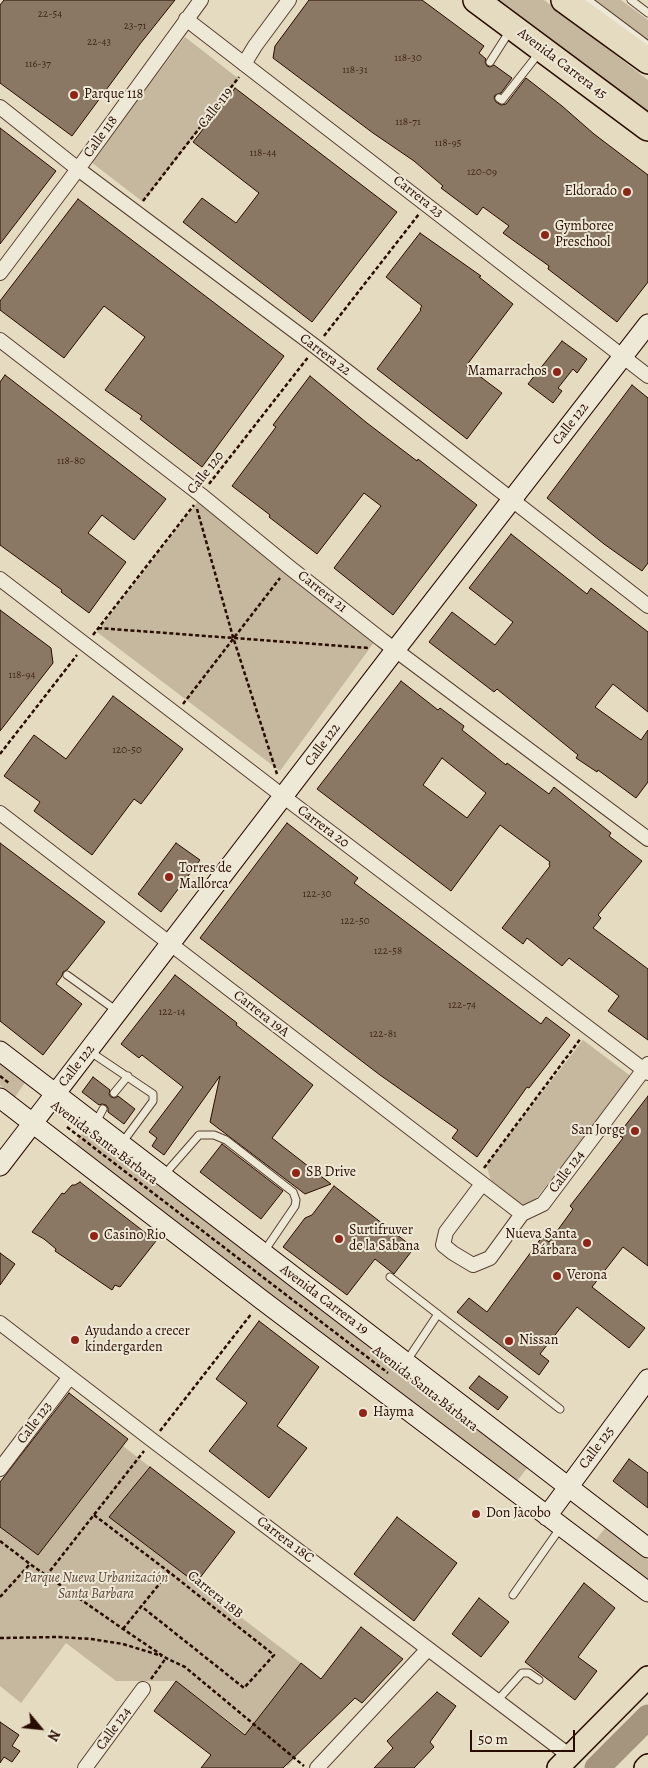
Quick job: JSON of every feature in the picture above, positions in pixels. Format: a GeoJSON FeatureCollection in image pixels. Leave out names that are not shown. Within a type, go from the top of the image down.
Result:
{"type":"FeatureCollection","features":[{"type":"Feature","properties":{"kind":"highway","name":"Avenida Carrera 45"},"geometry":{"type":"LineString","coordinates":[[476,0],[648,128]]}},
{"type":"Feature","properties":{"kind":"highway"},"geometry":{"type":"LineString","coordinates":[[564,0],[648,61]]}},
{"type":"Feature","properties":{"kind":"main road","name":"Calle 122"},"geometry":{"type":"LineString","coordinates":[[0,1166],[648,324]]}},
{"type":"Feature","properties":{"kind":"main road","name":"Avenida Carrera 19"},"geometry":{"type":"LineString","coordinates":[[0,1051],[56,1094],[99,1116],[121,1144],[648,1548]]}},
{"type":"Feature","properties":{"kind":"main road"},"geometry":{"type":"LineString","coordinates":[[7,1092],[254,1294],[648,1592]]}},
{"type":"Feature","properties":{"kind":"main road","name":"Calle 125"},"geometry":{"type":"LineString","coordinates":[[554,1521],[568,1487],[648,1379]]}},
{"type":"Feature","properties":{"kind":"main road"},"geometry":{"type":"LineString","coordinates":[[564,1762],[648,1677]]}},
{"type":"Feature","properties":{"kind":"main road"},"geometry":{"type":"LineString","coordinates":[[645,1768],[648,1765]]}},
{"type":"Feature","properties":{"kind":"street","name":"Calle 118"},"geometry":{"type":"LineString","coordinates":[[0,273],[201,0]]}},
{"type":"Feature","properties":{"kind":"street"},"geometry":{"type":"LineString","coordinates":[[244,64],[289,0]]}},
{"type":"Feature","properties":{"kind":"street","name":"Carrera 23"},"geometry":{"type":"LineString","coordinates":[[186,19],[648,376]]}},
{"type":"Feature","properties":{"kind":"street","name":"Carrera 22"},"geometry":{"type":"LineString","coordinates":[[0,107],[316,347],[648,606]]}},
{"type":"Feature","properties":{"kind":"street","name":"Carrera 21"},"geometry":{"type":"LineString","coordinates":[[0,340],[198,499],[648,839]]}},
{"type":"Feature","properties":{"kind":"street","name":"Carrera 20"},"geometry":{"type":"LineString","coordinates":[[0,579],[589,1028],[647,1069]]}},
{"type":"Feature","properties":{"kind":"street","name":"Carrera 19A"},"geometry":{"type":"LineString","coordinates":[[0,813],[522,1214]]}},
{"type":"Feature","properties":{"kind":"street","name":"Calle 124"},"geometry":{"type":"LineString","coordinates":[[479,1182],[446,1232],[443,1245],[453,1254],[474,1265],[490,1258],[522,1214],[543,1204],[647,1069]]}},
{"type":"Feature","properties":{"kind":"street","name":"Carrera 18C"},"geometry":{"type":"LineString","coordinates":[[0,1323],[69,1378],[497,1701],[564,1762]]}},
{"type":"Feature","properties":{"kind":"street","name":"Calle 123"},"geometry":{"type":"LineString","coordinates":[[0,1469],[69,1378]]}},
{"type":"Feature","properties":{"kind":"street"},"geometry":{"type":"LineString","coordinates":[[317,1768],[428,1649]]}},
{"type":"Feature","properties":{"kind":"street","name":"Calle 124"},"geometry":{"type":"LineString","coordinates":[[85,1768],[143,1689]]}},
{"type":"Feature","properties":{"kind":"lane"},"geometry":{"type":"LineString","coordinates":[[588,0],[648,45]]}},
{"type":"Feature","properties":{"kind":"lane"},"geometry":{"type":"LineString","coordinates":[[631,0],[648,13]]}},
{"type":"Feature","properties":{"kind":"lane"},"geometry":{"type":"LineString","coordinates":[[490,62],[512,27]]}},
{"type":"Feature","properties":{"kind":"lane"},"geometry":{"type":"LineString","coordinates":[[499,98],[502,100],[542,50]]}},
{"type":"Feature","properties":{"kind":"lane"},"geometry":{"type":"LineString","coordinates":[[66,975],[119,1012]]}},
{"type":"Feature","properties":{"kind":"lane"},"geometry":{"type":"LineString","coordinates":[[89,1051],[153,1094],[153,1101],[121,1144]]}},
{"type":"Feature","properties":{"kind":"lane"},"geometry":{"type":"LineString","coordinates":[[114,1093],[128,1076]]}},
{"type":"Feature","properties":{"kind":"lane"},"geometry":{"type":"LineString","coordinates":[[163,1176],[199,1135],[214,1135],[226,1140],[293,1192],[296,1200],[295,1206],[263,1253]]}},
{"type":"Feature","properties":{"kind":"lane"},"geometry":{"type":"LineString","coordinates":[[390,1277],[560,1409]]}},
{"type":"Feature","properties":{"kind":"lane"},"geometry":{"type":"LineString","coordinates":[[406,1363],[438,1314]]}},
{"type":"Feature","properties":{"kind":"lane"},"geometry":{"type":"LineString","coordinates":[[512,1595],[554,1521]]}},
{"type":"Feature","properties":{"kind":"lane"},"geometry":{"type":"LineString","coordinates":[[497,1701],[522,1673],[529,1673],[539,1680]]}},
{"type":"Feature","properties":{"kind":"path","name":"Calle 119"},"geometry":{"type":"LineString","coordinates":[[134,210],[143,202],[239,79],[244,64]]}},
{"type":"Feature","properties":{"kind":"path","name":"Calle 120"},"geometry":{"type":"LineString","coordinates":[[0,754],[427,204]]}},
{"type":"Feature","properties":{"kind":"path"},"geometry":{"type":"LineString","coordinates":[[198,499],[233,637],[278,778]]}},
{"type":"Feature","properties":{"kind":"path"},"geometry":{"type":"LineString","coordinates":[[176,714],[289,566]]}},
{"type":"Feature","properties":{"kind":"path"},"geometry":{"type":"LineString","coordinates":[[98,628],[376,648]]}},
{"type":"Feature","properties":{"kind":"path"},"geometry":{"type":"LineString","coordinates":[[479,1182],[589,1028]]}},
{"type":"Feature","properties":{"kind":"path"},"geometry":{"type":"LineString","coordinates":[[0,1076],[7,1092]]}},
{"type":"Feature","properties":{"kind":"path","name":"Avenida Santa Bárbara"},"geometry":{"type":"LineString","coordinates":[[38,1116],[388,1373]]}},
{"type":"Feature","properties":{"kind":"path","name":"Carrera 18B"},"geometry":{"type":"LineString","coordinates":[[94,1515],[274,1655],[244,1688],[141,1606]]}},
{"type":"Feature","properties":{"kind":"path"},"geometry":{"type":"LineString","coordinates":[[0,1541],[30,1564],[166,1658]]}},
{"type":"Feature","properties":{"kind":"path"},"geometry":{"type":"LineString","coordinates":[[0,1597],[30,1564]]}},
{"type":"Feature","properties":{"kind":"path"},"geometry":{"type":"LineString","coordinates":[[123,1629],[169,1572]]}},
{"type":"Feature","properties":{"kind":"path"},"geometry":{"type":"LineString","coordinates":[[0,1638],[59,1637],[91,1639],[123,1644],[166,1658],[185,1667],[306,1768]]}},
{"type":"Feature","properties":{"kind":"path"},"geometry":{"type":"LineString","coordinates":[[143,1689],[166,1658]]}},
{"type":"Feature","properties":{"kind":"green space"},"geometry":{"type":"Polygon","coordinates":[[[497,0],[544,0],[648,80],[648,117],[497,0]]]}},
{"type":"Feature","properties":{"kind":"green space"},"geometry":{"type":"Polygon","coordinates":[[[592,0],[621,0],[648,20],[648,42],[592,0]]]}},
{"type":"Feature","properties":{"kind":"green space"},"geometry":{"type":"Polygon","coordinates":[[[185,37],[239,79],[143,202],[91,162],[185,37]]]}},
{"type":"Feature","properties":{"kind":"green space"},"geometry":{"type":"Polygon","coordinates":[[[200,499],[375,641],[280,771],[97,632],[200,499]]]}},
{"type":"Feature","properties":{"kind":"green space"},"geometry":{"type":"Polygon","coordinates":[[[583,1040],[632,1077],[527,1210],[491,1180],[486,1165],[583,1040]]]}},
{"type":"Feature","properties":{"kind":"green space"},"geometry":{"type":"Polygon","coordinates":[[[0,1062],[26,1081],[15,1097],[0,1085],[0,1062]]]}},
{"type":"Feature","properties":{"kind":"green space"},"geometry":{"type":"Polygon","coordinates":[[[87,1127],[528,1467],[517,1481],[366,1369],[75,1143],[87,1127]]]}},
{"type":"Feature","properties":{"kind":"green space","name":"Parque Nueva Urbanización Santa Barbara"},"geometry":{"type":"Polygon","coordinates":[[[123,1446],[150,1467],[109,1517],[301,1663],[257,1720],[299,1753],[288,1766],[176,1681],[116,1681],[66,1643],[21,1703],[0,1686],[0,1527],[38,1555],[123,1446]]]}},
{"type":"Feature","properties":{"kind":"green space"},"geometry":{"type":"Polygon","coordinates":[[[605,1528],[648,1560],[648,1581],[595,1541],[605,1528]]]}},
{"type":"Feature","properties":{"kind":"building"},"geometry":{"type":"Polygon","coordinates":[[[4,0],[175,0],[72,136],[0,83],[0,5],[4,0]]]}},
{"type":"Feature","properties":{"kind":"building"},"geometry":{"type":"Polygon","coordinates":[[[309,0],[422,0],[484,46],[479,53],[486,59],[487,66],[494,65],[512,78],[501,93],[495,95],[496,102],[501,105],[506,104],[526,78],[594,134],[648,175],[648,282],[617,322],[548,269],[549,266],[503,233],[509,226],[483,207],[477,215],[441,188],[443,186],[414,161],[373,133],[273,58],[275,46],[309,0]]]}},
{"type":"Feature","properties":{"kind":"building"},"geometry":{"type":"Polygon","coordinates":[[[235,88],[397,212],[312,322],[183,222],[202,198],[236,223],[259,193],[193,142],[235,88]]]}},
{"type":"Feature","properties":{"kind":"building"},"geometry":{"type":"Polygon","coordinates":[[[0,128],[56,171],[0,244],[0,128]]]}},
{"type":"Feature","properties":{"kind":"building"},"geometry":{"type":"Polygon","coordinates":[[[78,199],[284,356],[202,467],[140,419],[142,416],[105,390],[145,337],[104,306],[64,358],[0,310],[0,301],[78,199]]]}},
{"type":"Feature","properties":{"kind":"building"},"geometry":{"type":"Polygon","coordinates":[[[420,233],[481,276],[479,277],[513,304],[466,366],[502,393],[467,439],[377,369],[421,310],[422,306],[386,277],[420,233]]]}},
{"type":"Feature","properties":{"kind":"building","name":"Mamarrachos"},"geometry":{"type":"Polygon","coordinates":[[[562,341],[587,359],[577,373],[573,369],[558,388],[562,391],[553,403],[528,384],[562,341]]]}},
{"type":"Feature","properties":{"kind":"building"},"geometry":{"type":"Polygon","coordinates":[[[5,375],[166,499],[134,540],[102,515],[88,533],[126,562],[89,613],[61,592],[62,590],[0,545],[0,382],[5,375]]]}},
{"type":"Feature","properties":{"kind":"building"},"geometry":{"type":"Polygon","coordinates":[[[310,376],[367,423],[417,461],[418,459],[477,505],[393,615],[334,568],[381,506],[364,493],[317,554],[232,486],[276,427],[273,425],[310,376]]]}},
{"type":"Feature","properties":{"kind":"building"},"geometry":{"type":"Polygon","coordinates":[[[632,385],[648,398],[648,563],[642,571],[604,544],[547,498],[632,385]]]}},
{"type":"Feature","properties":{"kind":"building"},"geometry":{"type":"Polygon","coordinates":[[[511,534],[587,594],[591,588],[648,632],[648,712],[613,684],[595,707],[641,740],[648,730],[648,782],[636,798],[598,770],[597,772],[576,758],[578,755],[497,689],[494,692],[429,642],[452,612],[495,645],[513,622],[469,588],[511,534]]]}},
{"type":"Feature","properties":{"kind":"building"},"geometry":{"type":"Polygon","coordinates":[[[0,610],[51,648],[53,663],[0,731],[0,610]]]}},
{"type":"Feature","properties":{"kind":"building"},"geometry":{"type":"Polygon","coordinates":[[[401,681],[438,710],[440,708],[464,726],[462,730],[506,765],[507,763],[549,794],[554,787],[611,833],[609,836],[642,861],[598,915],[601,918],[593,928],[648,969],[648,1040],[608,1011],[619,996],[569,958],[562,966],[527,938],[523,944],[502,928],[550,866],[550,862],[500,825],[451,891],[317,789],[401,681]],[[442,758],[423,785],[467,818],[486,793],[442,758]]]}},
{"type":"Feature","properties":{"kind":"building"},"geometry":{"type":"Polygon","coordinates":[[[113,696],[183,749],[141,804],[134,799],[92,855],[34,811],[40,802],[4,776],[34,735],[66,759],[113,696]]]}},
{"type":"Feature","properties":{"kind":"building"},"geometry":{"type":"Polygon","coordinates":[[[287,823],[358,878],[354,883],[541,1024],[546,1017],[570,1035],[529,1088],[527,1087],[477,1157],[452,1138],[458,1130],[380,1075],[200,938],[287,823]]]}},
{"type":"Feature","properties":{"kind":"building"},"geometry":{"type":"Polygon","coordinates":[[[0,843],[105,922],[67,970],[63,972],[56,984],[82,1004],[43,1055],[0,1021],[0,843]]]}},
{"type":"Feature","properties":{"kind":"building","name":"Torres de Mallorca"},"geometry":{"type":"Polygon","coordinates":[[[176,843],[200,860],[161,912],[138,894],[176,843]]]}},
{"type":"Feature","properties":{"kind":"building"},"geometry":{"type":"Polygon","coordinates":[[[175,975],[313,1085],[272,1138],[331,1184],[305,1194],[210,1122],[220,1076],[164,1155],[152,1146],[157,1138],[149,1132],[183,1087],[142,1055],[139,1058],[121,1044],[175,975]]]}},
{"type":"Feature","properties":{"kind":"building"},"geometry":{"type":"Polygon","coordinates":[[[93,1077],[110,1090],[109,1094],[111,1097],[115,1098],[118,1096],[135,1109],[124,1124],[108,1112],[106,1105],[99,1105],[82,1092],[93,1077]]]}},
{"type":"Feature","properties":{"kind":"building"},"geometry":{"type":"Polygon","coordinates":[[[648,1096],[648,1266],[623,1247],[592,1287],[645,1328],[629,1348],[577,1307],[540,1354],[549,1361],[539,1375],[457,1312],[469,1298],[487,1312],[542,1237],[549,1242],[573,1209],[570,1206],[623,1138],[618,1135],[648,1096]]]}},
{"type":"Feature","properties":{"kind":"building","name":"SB Drive"},"geometry":{"type":"Polygon","coordinates":[[[222,1144],[283,1191],[261,1219],[200,1172],[222,1144]]]}},
{"type":"Feature","properties":{"kind":"building","name":"Casino Rio"},"geometry":{"type":"Polygon","coordinates":[[[80,1182],[156,1241],[120,1287],[115,1285],[112,1290],[55,1251],[56,1249],[44,1239],[32,1232],[62,1193],[64,1194],[72,1185],[80,1182]]]}},
{"type":"Feature","properties":{"kind":"building"},"geometry":{"type":"Polygon","coordinates":[[[334,1186],[414,1248],[394,1274],[375,1259],[347,1295],[283,1247],[305,1218],[312,1215],[334,1186]]]}},
{"type":"Feature","properties":{"kind":"building"},"geometry":{"type":"Polygon","coordinates":[[[0,1253],[15,1264],[0,1285],[0,1253]]]}},
{"type":"Feature","properties":{"kind":"building"},"geometry":{"type":"Polygon","coordinates":[[[259,1321],[319,1367],[277,1426],[307,1448],[269,1498],[209,1451],[247,1403],[216,1379],[259,1321]]]}},
{"type":"Feature","properties":{"kind":"building"},"geometry":{"type":"Polygon","coordinates":[[[479,1376],[508,1397],[498,1410],[469,1388],[479,1376]]]}},
{"type":"Feature","properties":{"kind":"building"},"geometry":{"type":"Polygon","coordinates":[[[69,1393],[128,1439],[38,1555],[0,1527],[0,1482],[69,1393]]]}},
{"type":"Feature","properties":{"kind":"building"},"geometry":{"type":"Polygon","coordinates":[[[629,1459],[648,1473],[648,1508],[613,1481],[629,1459]]]}},
{"type":"Feature","properties":{"kind":"building"},"geometry":{"type":"Polygon","coordinates":[[[150,1467],[235,1532],[196,1583],[109,1517],[150,1467]]]}},
{"type":"Feature","properties":{"kind":"building"},"geometry":{"type":"Polygon","coordinates":[[[397,1517],[457,1563],[414,1621],[354,1574],[397,1517]]]}},
{"type":"Feature","properties":{"kind":"building"},"geometry":{"type":"Polygon","coordinates":[[[584,1583],[615,1608],[578,1657],[597,1671],[575,1700],[525,1662],[584,1583]]]}},
{"type":"Feature","properties":{"kind":"building"},"geometry":{"type":"Polygon","coordinates":[[[479,1598],[509,1622],[481,1657],[452,1634],[479,1598]]]}},
{"type":"Feature","properties":{"kind":"building"},"geometry":{"type":"Polygon","coordinates":[[[361,1627],[403,1659],[362,1703],[355,1698],[283,1768],[201,1768],[211,1755],[154,1711],[176,1681],[245,1735],[301,1663],[321,1679],[361,1627]]]}},
{"type":"Feature","properties":{"kind":"building"},"geometry":{"type":"Polygon","coordinates":[[[437,1692],[456,1706],[430,1742],[434,1747],[414,1768],[374,1768],[393,1748],[387,1741],[437,1692]]]}},
{"type":"Feature","properties":{"kind":"building"},"geometry":{"type":"Polygon","coordinates":[[[0,1722],[19,1735],[12,1746],[20,1751],[12,1762],[4,1757],[0,1763],[0,1722]]]}},
{"type":"Feature","properties":{"kind":"waterway"},"geometry":{"type":"LineString","coordinates":[[597,1768],[648,1717]]}},
{"type":"Feature","properties":{"kind":"place","name":"Parque 118"},"geometry":{"type":"Point","coordinates":[74,95]}},
{"type":"Feature","properties":{"kind":"place","name":"Eldorado"},"geometry":{"type":"Point","coordinates":[627,192]}},
{"type":"Feature","properties":{"kind":"place","name":"Gymboree Preschool"},"geometry":{"type":"Point","coordinates":[545,235]}},
{"type":"Feature","properties":{"kind":"place","name":"Mamarrachos"},"geometry":{"type":"Point","coordinates":[557,372]}},
{"type":"Feature","properties":{"kind":"place","name":"Torres de Mallorca"},"geometry":{"type":"Point","coordinates":[169,877]}},
{"type":"Feature","properties":{"kind":"place","name":"San Jorge"},"geometry":{"type":"Point","coordinates":[635,1131]}},
{"type":"Feature","properties":{"kind":"place","name":"SB Drive"},"geometry":{"type":"Point","coordinates":[296,1173]}},
{"type":"Feature","properties":{"kind":"place","name":"Casino Rio"},"geometry":{"type":"Point","coordinates":[94,1236]}},
{"type":"Feature","properties":{"kind":"place","name":"Surtifruver de la Sabana"},"geometry":{"type":"Point","coordinates":[339,1239]}},
{"type":"Feature","properties":{"kind":"place","name":"Nueva Santa Bárbara"},"geometry":{"type":"Point","coordinates":[587,1243]}},
{"type":"Feature","properties":{"kind":"place","name":"Verona"},"geometry":{"type":"Point","coordinates":[557,1276]}},
{"type":"Feature","properties":{"kind":"place","name":"Ayudando a crecer kindergarden"},"geometry":{"type":"Point","coordinates":[75,1340]}},
{"type":"Feature","properties":{"kind":"place","name":"Nissan"},"geometry":{"type":"Point","coordinates":[509,1341]}},
{"type":"Feature","properties":{"kind":"place","name":"Hayma"},"geometry":{"type":"Point","coordinates":[363,1413]}},
{"type":"Feature","properties":{"kind":"place","name":"Don Jacobo"},"geometry":{"type":"Point","coordinates":[476,1514]}}]}
